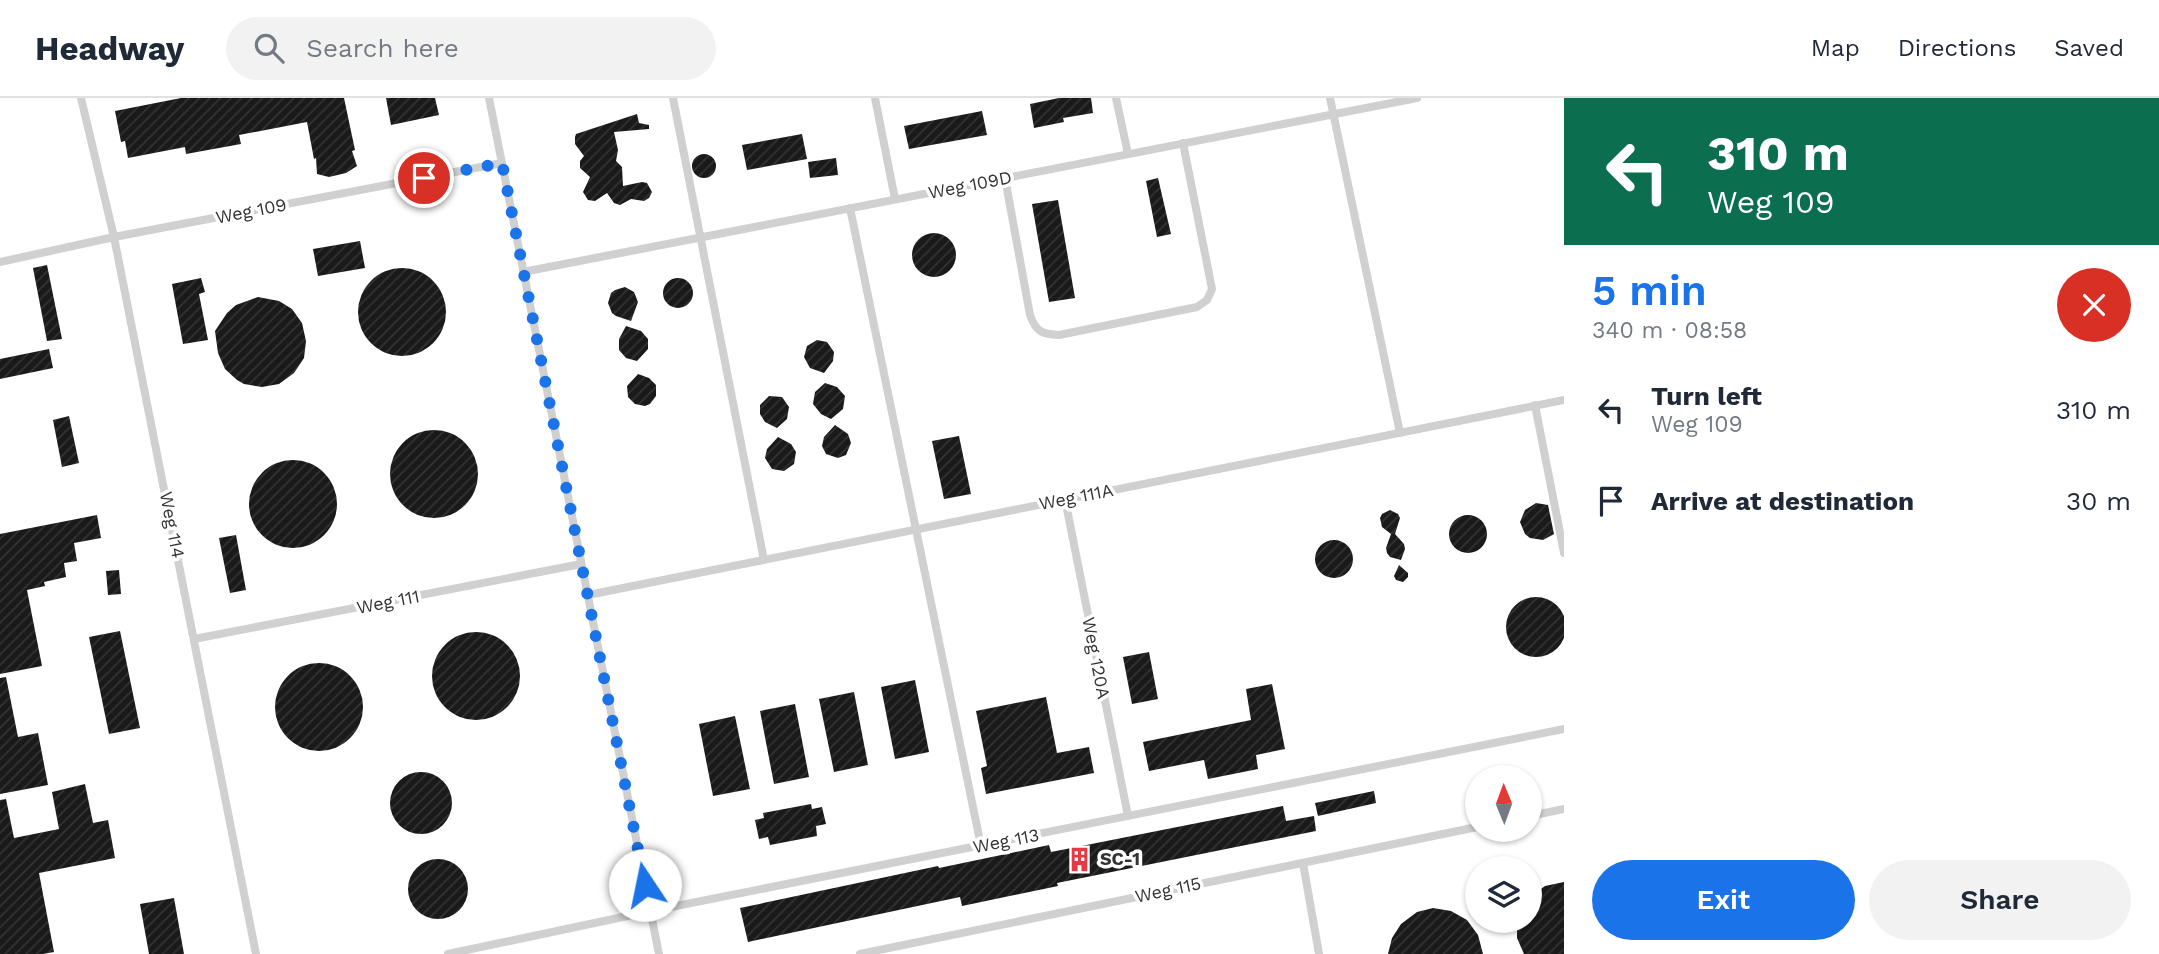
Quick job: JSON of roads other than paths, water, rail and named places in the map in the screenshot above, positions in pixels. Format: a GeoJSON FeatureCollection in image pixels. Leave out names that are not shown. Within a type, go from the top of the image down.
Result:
{"type":"FeatureCollection","features":[{"type":"Feature","properties":{"kind":"lane","name":"Weg 114"},"geometry":{"type":"LineString","coordinates":[[81,98],[114,237],[256,954]]}},
{"type":"Feature","properties":{"kind":"lane"},"geometry":{"type":"LineString","coordinates":[[489,98],[659,954]]}},
{"type":"Feature","properties":{"kind":"lane"},"geometry":{"type":"LineString","coordinates":[[673,98],[764,559]]}},
{"type":"Feature","properties":{"kind":"lane"},"geometry":{"type":"LineString","coordinates":[[875,98],[895,199]]}},
{"type":"Feature","properties":{"kind":"lane"},"geometry":{"type":"LineString","coordinates":[[1116,98],[1128,154]]}},
{"type":"Feature","properties":{"kind":"lane"},"geometry":{"type":"LineString","coordinates":[[1330,98],[1400,433]]}},
{"type":"Feature","properties":{"kind":"lane","name":"Weg 109D"},"geometry":{"type":"LineString","coordinates":[[523,272],[1417,98]]}},
{"type":"Feature","properties":{"kind":"lane"},"geometry":{"type":"LineString","coordinates":[[1005,178],[1034,327],[1045,334],[1059,335],[1197,307],[1207,300],[1212,289],[1183,144]]}},
{"type":"Feature","properties":{"kind":"lane","name":"Weg 109"},"geometry":{"type":"LineString","coordinates":[[0,262],[114,237],[502,163]]}},
{"type":"Feature","properties":{"kind":"lane"},"geometry":{"type":"LineString","coordinates":[[850,208],[981,846]]}},
{"type":"Feature","properties":{"kind":"lane","name":"Weg 111A"},"geometry":{"type":"LineString","coordinates":[[588,594],[1564,400]]}},
{"type":"Feature","properties":{"kind":"lane"},"geometry":{"type":"LineString","coordinates":[[1535,405],[1564,553]]}},
{"type":"Feature","properties":{"kind":"lane","name":"Weg 120A"},"geometry":{"type":"LineString","coordinates":[[1065,499],[1128,816]]}},
{"type":"Feature","properties":{"kind":"lane","name":"Weg 111"},"geometry":{"type":"LineString","coordinates":[[194,639],[582,564]]}},
{"type":"Feature","properties":{"kind":"lane","name":"Weg 113"},"geometry":{"type":"LineString","coordinates":[[448,954],[1564,729]]}},
{"type":"Feature","properties":{"kind":"lane"},"geometry":{"type":"LineString","coordinates":[[1542,814],[1564,809]]}},
{"type":"Feature","properties":{"kind":"lane","name":"Weg 115"},"geometry":{"type":"LineString","coordinates":[[860,954],[1465,829]]}},
{"type":"Feature","properties":{"kind":"lane"},"geometry":{"type":"LineString","coordinates":[[1303,863],[1319,954]]}},
{"type":"Feature","properties":{"kind":"place","name":"SC-1"},"geometry":{"type":"Point","coordinates":[1080,859]}}]}
